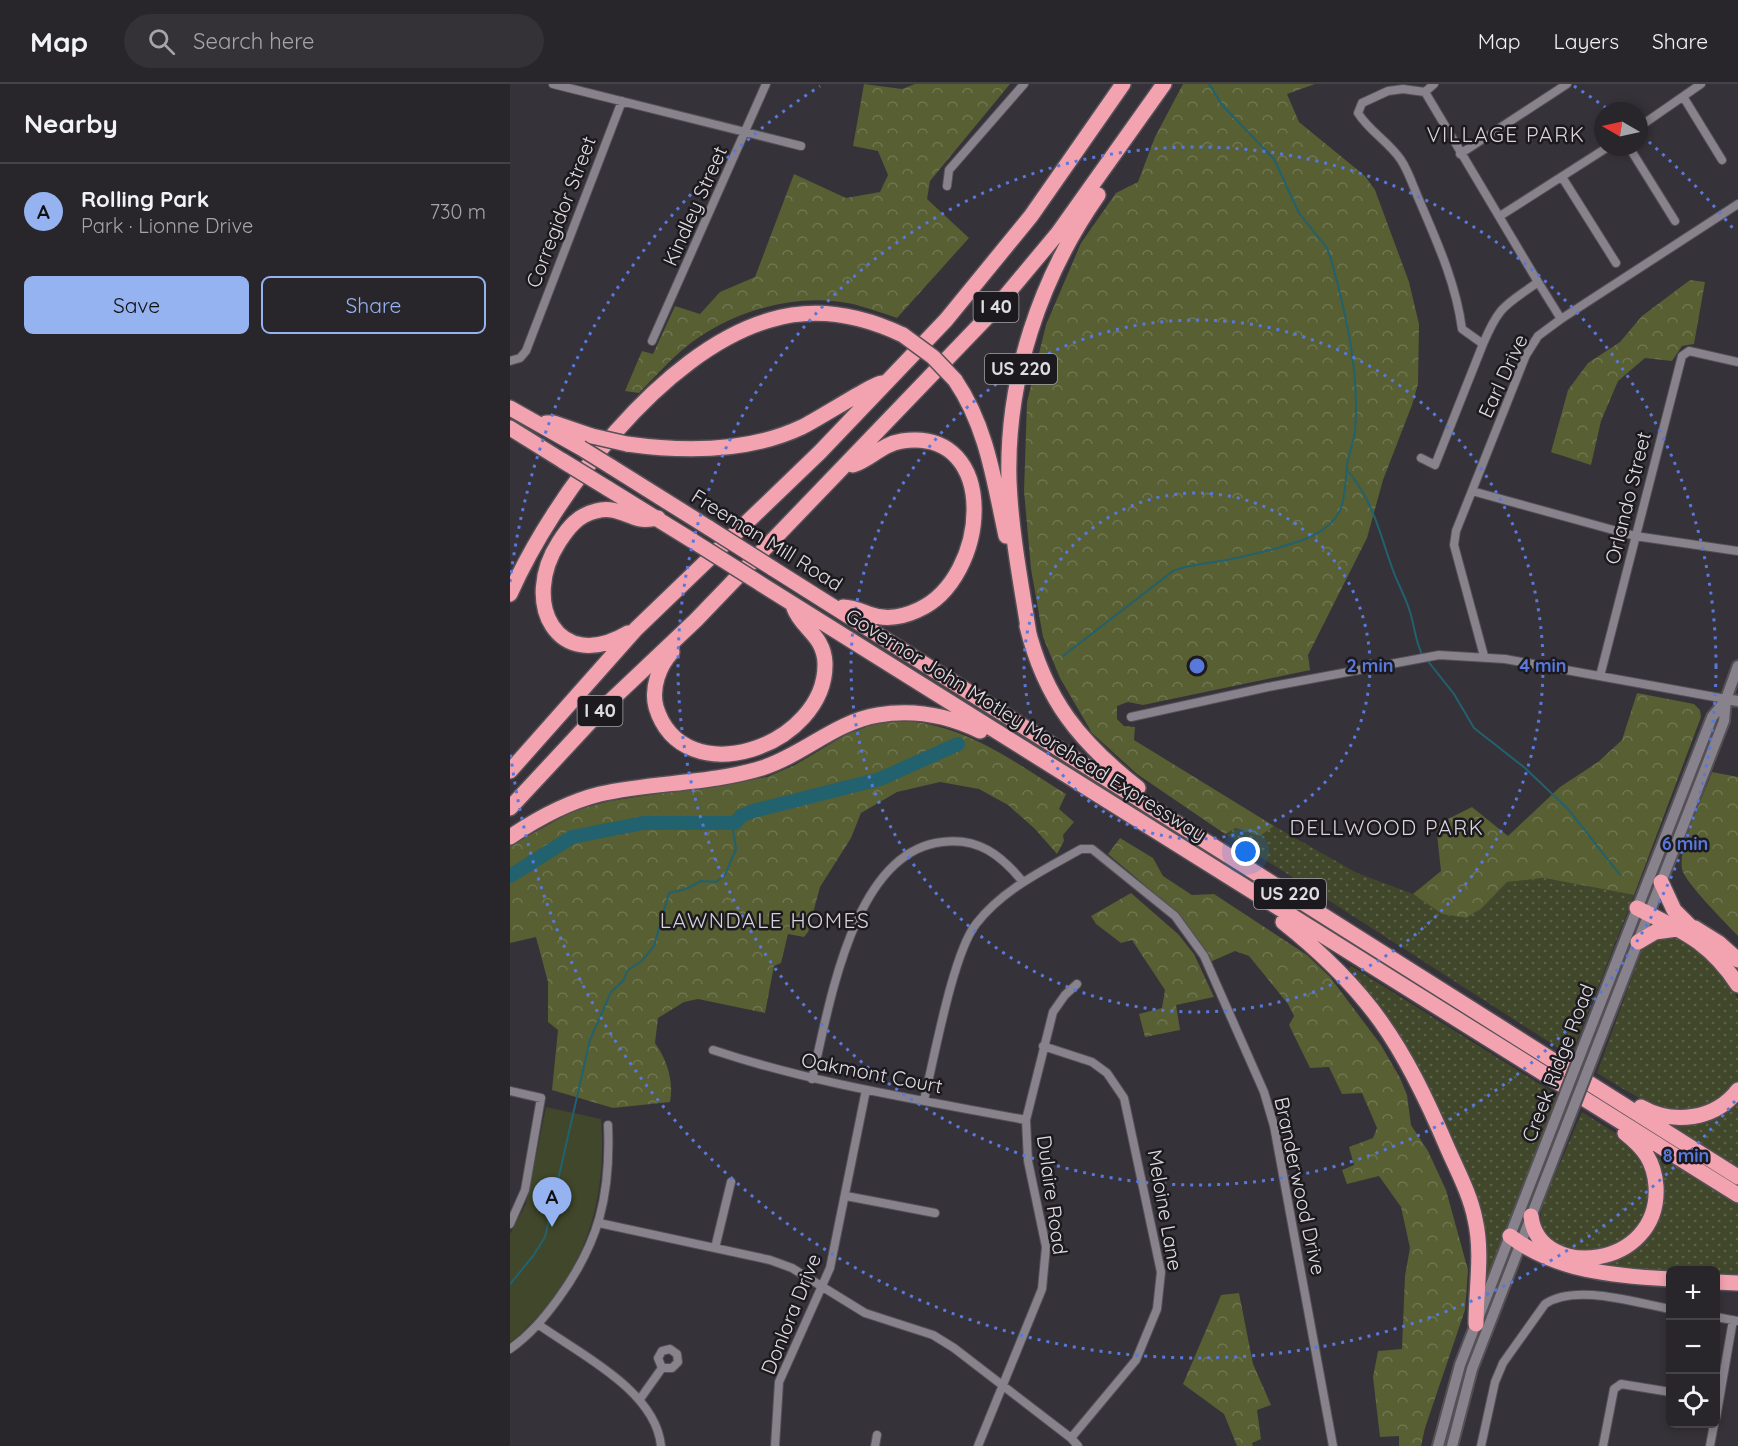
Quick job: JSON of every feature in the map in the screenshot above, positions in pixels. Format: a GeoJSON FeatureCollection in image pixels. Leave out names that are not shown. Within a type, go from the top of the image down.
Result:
{"type":"FeatureCollection","features":[{"type":"Feature","properties":{"kind":"highway","name":"I 40"},"geometry":{"type":"LineString","coordinates":[[510,771],[636,629],[796,476],[888,383],[1005,250],[1050,190],[1123,84]]}},
{"type":"Feature","properties":{"kind":"highway","name":"I 40"},"geometry":{"type":"LineString","coordinates":[[510,808],[603,708],[696,620],[993,311],[1058,233],[1164,84]]}},
{"type":"Feature","properties":{"kind":"highway","name":"US 220"},"geometry":{"type":"LineString","coordinates":[[1133,129],[1113,174],[1059,259],[1032,328],[1022,364],[1011,430],[1010,482],[1029,634],[1045,680],[1082,739],[1143,792],[1151,806]]}},
{"type":"Feature","properties":{"kind":"highway"},"geometry":{"type":"LineString","coordinates":[[510,594],[552,514],[604,446],[652,396],[712,348],[751,327],[770,320],[804,313],[855,317],[903,335],[933,357],[955,380],[975,414],[986,446],[1029,634]]}},
{"type":"Feature","properties":{"kind":"highway"},"geometry":{"type":"LineString","coordinates":[[539,424],[554,423],[592,436],[627,444],[669,449],[724,447],[767,439],[801,428],[850,401],[876,383],[888,383]]}},
{"type":"Feature","properties":{"kind":"highway","name":"Freeman Mill Road"},"geometry":{"type":"LineString","coordinates":[[510,408],[610,466],[1151,806]]}},
{"type":"Feature","properties":{"kind":"highway"},"geometry":{"type":"LineString","coordinates":[[510,428],[658,519]]}},
{"type":"Feature","properties":{"kind":"highway"},"geometry":{"type":"LineString","coordinates":[[834,607],[848,607],[877,617],[891,617],[927,605],[952,580],[967,555],[975,512],[975,501],[965,467],[952,454],[931,444],[910,441],[890,444],[857,465],[842,469]]}},
{"type":"Feature","properties":{"kind":"highway","name":"US 220"},"geometry":{"type":"LineString","coordinates":[[636,629],[613,642],[603,644],[584,645],[562,637],[548,620],[544,610],[541,593],[543,574],[565,533],[585,514],[613,509],[640,519],[658,519]]}},
{"type":"Feature","properties":{"kind":"highway","name":"Governor John Motley Morehead Expressway"},"geometry":{"type":"LineString","coordinates":[[658,519],[1600,1111],[1738,1195]]}},
{"type":"Feature","properties":{"kind":"highway"},"geometry":{"type":"LineString","coordinates":[[696,620],[659,671],[655,684],[656,704],[675,740],[697,751],[735,753],[759,748],[780,738],[806,713],[819,693],[825,663],[819,641],[796,616],[792,603]]}},
{"type":"Feature","properties":{"kind":"highway"},"geometry":{"type":"LineString","coordinates":[[510,837],[567,804],[599,795],[719,777],[765,767],[843,725],[877,715],[928,714],[951,718],[981,731],[998,733]]}},
{"type":"Feature","properties":{"kind":"highway","name":"Governor John Motley Morehead Expressway"},"geometry":{"type":"LineString","coordinates":[[1151,806],[1738,1177]]}},
{"type":"Feature","properties":{"kind":"highway"},"geometry":{"type":"LineString","coordinates":[[1661,882],[1685,927],[1710,950],[1738,985]]}},
{"type":"Feature","properties":{"kind":"highway"},"geometry":{"type":"LineString","coordinates":[[1272,905],[1277,917],[1344,974],[1372,1007],[1406,1058],[1430,1104],[1475,1219],[1479,1266],[1476,1324]]}},
{"type":"Feature","properties":{"kind":"highway"},"geometry":{"type":"LineString","coordinates":[[1644,908],[1719,943],[1738,960]]}},
{"type":"Feature","properties":{"kind":"highway"},"geometry":{"type":"LineString","coordinates":[[1638,942],[1655,932],[1685,927]]}},
{"type":"Feature","properties":{"kind":"highway"},"geometry":{"type":"LineString","coordinates":[[1606,1092],[1619,1095],[1648,1111],[1681,1118],[1697,1117],[1718,1107],[1738,1090]]}},
{"type":"Feature","properties":{"kind":"highway"},"geometry":{"type":"LineString","coordinates":[[1531,1216],[1536,1231],[1548,1247],[1575,1256],[1597,1257],[1615,1253],[1638,1240],[1646,1229],[1656,1207],[1655,1173],[1651,1160],[1638,1143],[1600,1111]]}},
{"type":"Feature","properties":{"kind":"highway"},"geometry":{"type":"LineString","coordinates":[[1515,1240],[1545,1258],[1592,1271],[1628,1277],[1666,1279]]}},
{"type":"Feature","properties":{"kind":"highway"},"geometry":{"type":"LineString","coordinates":[[1720,1282],[1738,1283]]}},
{"type":"Feature","properties":{"kind":"main road","name":"Creek Ridge Road"},"geometry":{"type":"LineString","coordinates":[[1438,1446],[1448,1400],[1476,1324],[1515,1240],[1531,1216],[1568,1124],[1638,942],[1644,908],[1661,882],[1724,721],[1726,699],[1738,666]]}},
{"type":"Feature","properties":{"kind":"main road","name":"Creek Ridge Road"},"geometry":{"type":"LineString","coordinates":[[1452,1446],[1472,1369],[1556,1117],[1582,1050],[1644,908],[1712,717],[1726,699]]}},
{"type":"Feature","properties":{"kind":"main road"},"geometry":{"type":"LineString","coordinates":[[1726,699],[1738,701]]}},
{"type":"Feature","properties":{"kind":"street"},"geometry":{"type":"LineString","coordinates":[[553,84],[801,146]]}},
{"type":"Feature","properties":{"kind":"street","name":"Kindley Street"},"geometry":{"type":"LineString","coordinates":[[652,341],[766,84]]}},
{"type":"Feature","properties":{"kind":"street"},"geometry":{"type":"LineString","coordinates":[[947,186],[949,170],[1024,84]]}},
{"type":"Feature","properties":{"kind":"street"},"geometry":{"type":"LineString","coordinates":[[1434,84],[1425,92],[1403,89],[1388,91],[1362,103],[1358,113],[1365,124],[1381,135],[1402,161],[1446,262],[1458,299],[1462,328],[1484,344]]}},
{"type":"Feature","properties":{"kind":"street"},"geometry":{"type":"LineString","coordinates":[[1460,154],[1568,84]]}},
{"type":"Feature","properties":{"kind":"street"},"geometry":{"type":"LineString","coordinates":[[1648,121],[1701,84]]}},
{"type":"Feature","properties":{"kind":"street"},"geometry":{"type":"LineString","coordinates":[[1425,92],[1460,154],[1561,319]]}},
{"type":"Feature","properties":{"kind":"street"},"geometry":{"type":"LineString","coordinates":[[1684,98],[1722,160]]}},
{"type":"Feature","properties":{"kind":"street","name":"Corregidor Street"},"geometry":{"type":"LineString","coordinates":[[510,361],[520,358],[526,351],[622,101]]}},
{"type":"Feature","properties":{"kind":"street"},"geometry":{"type":"LineString","coordinates":[[1500,216],[1594,156]]}},
{"type":"Feature","properties":{"kind":"street"},"geometry":{"type":"LineString","coordinates":[[1635,156],[1675,221]]}},
{"type":"Feature","properties":{"kind":"street"},"geometry":{"type":"LineString","coordinates":[[1562,177],[1616,264]]}},
{"type":"Feature","properties":{"kind":"street","name":"Earl Drive"},"geometry":{"type":"LineString","coordinates":[[1484,656],[1454,545],[1456,531],[1526,355],[1538,336],[1561,319],[1738,204]]}},
{"type":"Feature","properties":{"kind":"street"},"geometry":{"type":"LineString","coordinates":[[1421,458],[1435,465],[1495,316],[1510,300],[1538,282]]}},
{"type":"Feature","properties":{"kind":"street","name":"Orlando Street"},"geometry":{"type":"LineString","coordinates":[[1600,676],[1682,356],[1689,351],[1738,363]]}},
{"type":"Feature","properties":{"kind":"street"},"geometry":{"type":"LineString","coordinates":[[1472,491],[1635,536],[1738,551]]}},
{"type":"Feature","properties":{"kind":"street"},"geometry":{"type":"LineString","coordinates":[[1131,717],[1418,657],[1484,656],[1726,699]]}},
{"type":"Feature","properties":{"kind":"street"},"geometry":{"type":"LineString","coordinates":[[812,1079],[844,948],[863,908],[890,870],[906,856],[922,847],[956,840],[977,844],[995,853],[1023,882]]}},
{"type":"Feature","properties":{"kind":"street","name":"Branderwood Drive"},"geometry":{"type":"LineString","coordinates":[[924,1100],[958,965],[974,926],[996,903],[1023,882],[1081,849],[1092,849],[1175,916],[1203,956],[1264,1092],[1274,1126],[1333,1446]]}},
{"type":"Feature","properties":{"kind":"street","name":"Dulaire Road"},"geometry":{"type":"LineString","coordinates":[[978,1446],[1039,1299],[1046,1265],[1043,1233],[1026,1150],[1026,1120],[1053,1012],[1065,995],[1077,984]]}},
{"type":"Feature","properties":{"kind":"street","name":"Meloine Lane"},"geometry":{"type":"LineString","coordinates":[[1043,1046],[1092,1062],[1107,1073],[1124,1098],[1161,1272],[1157,1309],[1136,1360],[1071,1438]]}},
{"type":"Feature","properties":{"kind":"street","name":"Oakmont Court"},"geometry":{"type":"LineString","coordinates":[[713,1050],[759,1066],[812,1079],[1026,1120]]}},
{"type":"Feature","properties":{"kind":"street","name":"Donlora Drive"},"geometry":{"type":"LineString","coordinates":[[775,1446],[779,1382],[830,1268],[866,1090]]}},
{"type":"Feature","properties":{"kind":"street"},"geometry":{"type":"LineString","coordinates":[[510,1091],[541,1098],[525,1190],[510,1224]]}},
{"type":"Feature","properties":{"kind":"street"},"geometry":{"type":"LineString","coordinates":[[510,1348],[538,1325],[580,1269],[599,1223],[609,1156],[608,1125]]}},
{"type":"Feature","properties":{"kind":"street"},"geometry":{"type":"LineString","coordinates":[[715,1248],[730,1182]]}},
{"type":"Feature","properties":{"kind":"street"},"geometry":{"type":"LineString","coordinates":[[846,1197],[935,1213]]}},
{"type":"Feature","properties":{"kind":"street"},"geometry":{"type":"LineString","coordinates":[[599,1223],[770,1260],[792,1268],[865,1313],[933,1335],[954,1347],[1071,1438],[1078,1446]]}},
{"type":"Feature","properties":{"kind":"street"},"geometry":{"type":"LineString","coordinates":[[1481,1446],[1495,1382],[1503,1363],[1545,1304],[1555,1297],[1567,1294],[1598,1296],[1666,1308]]}},
{"type":"Feature","properties":{"kind":"street"},"geometry":{"type":"LineString","coordinates":[[1720,1318],[1735,1321],[1720,1388]]}},
{"type":"Feature","properties":{"kind":"street"},"geometry":{"type":"LineString","coordinates":[[538,1325],[640,1399],[654,1418],[661,1446]]}},
{"type":"Feature","properties":{"kind":"street"},"geometry":{"type":"LineString","coordinates":[[640,1399],[662,1368]]}},
{"type":"Feature","properties":{"kind":"street"},"geometry":{"type":"LineString","coordinates":[[1603,1446],[1614,1389],[1621,1384],[1666,1391]]}},
{"type":"Feature","properties":{"kind":"street"},"geometry":{"type":"LineString","coordinates":[[1710,1446],[1713,1428]]}},
{"type":"Feature","properties":{"kind":"street"},"geometry":{"type":"LineString","coordinates":[[875,1446],[877,1435]]}},
{"type":"Feature","properties":{"kind":"green space"},"geometry":{"type":"Polygon","coordinates":[[[864,84],[902,89],[915,84],[1010,84],[930,181],[927,199],[969,238],[897,318],[853,304],[831,301],[808,300],[762,308],[719,325],[699,337],[675,356],[639,393],[625,391],[642,351],[653,354],[675,306],[700,314],[720,292],[755,277],[794,174],[846,198],[880,192],[888,175],[878,151],[853,146],[864,84]]]}},
{"type":"Feature","properties":{"kind":"green space"},"geometry":{"type":"Polygon","coordinates":[[[1183,84],[1315,84],[1287,94],[1299,122],[1365,176],[1375,190],[1409,282],[1419,324],[1418,384],[1412,405],[1383,480],[1367,538],[1308,655],[1310,670],[1143,705],[1128,702],[1117,706],[1117,719],[1124,726],[1135,727],[1134,740],[1274,826],[1260,836],[1236,828],[1225,834],[1137,774],[1092,733],[1060,678],[1043,637],[1031,569],[1024,491],[1027,402],[1046,325],[1081,243],[1116,193],[1138,182],[1155,137],[1183,84]]]}},
{"type":"Feature","properties":{"kind":"green space"},"geometry":{"type":"Polygon","coordinates":[[[1690,280],[1705,282],[1694,344],[1682,346],[1672,361],[1645,358],[1618,381],[1601,421],[1591,465],[1551,452],[1568,390],[1588,363],[1620,342],[1642,316],[1690,280]]]}},
{"type":"Feature","properties":{"kind":"green space"},"geometry":{"type":"Polygon","coordinates":[[[1637,693],[1694,704],[1700,710],[1701,717],[1634,895],[1544,878],[1507,882],[1482,908],[1466,918],[1442,914],[1413,894],[1441,871],[1436,825],[1472,807],[1508,836],[1560,787],[1598,762],[1622,740],[1637,693]]]}},
{"type":"Feature","properties":{"kind":"green space"},"geometry":{"type":"Polygon","coordinates":[[[908,721],[930,725],[972,739],[1010,759],[1066,794],[1059,809],[1074,822],[1063,835],[1064,841],[1057,854],[1035,829],[1008,805],[979,789],[940,782],[897,792],[861,813],[851,838],[820,887],[808,932],[804,937],[788,934],[781,963],[774,966],[765,1013],[698,999],[684,1002],[658,1018],[655,1043],[668,1071],[671,1086],[670,1102],[613,1108],[552,1090],[558,1030],[548,1022],[548,982],[536,937],[510,943],[510,846],[573,811],[610,801],[767,777],[795,765],[847,734],[880,722],[908,721]]]}},
{"type":"Feature","properties":{"kind":"green space"},"geometry":{"type":"Polygon","coordinates":[[[1712,772],[1738,777],[1738,936],[1698,893],[1682,869],[1684,847],[1692,820],[1712,772]]]}},
{"type":"Feature","properties":{"kind":"green space"},"geometry":{"type":"Polygon","coordinates":[[[1274,826],[1357,873],[1413,894],[1442,914],[1465,918],[1482,908],[1507,882],[1544,878],[1634,895],[1571,1056],[1225,834],[1236,828],[1260,836],[1274,826]]]}},
{"type":"Feature","properties":{"kind":"green space"},"geometry":{"type":"Polygon","coordinates":[[[1120,838],[1153,858],[1163,876],[1192,895],[1214,894],[1307,955],[1330,977],[1381,1045],[1400,1078],[1407,1095],[1411,1125],[1428,1151],[1446,1190],[1468,1270],[1465,1310],[1421,1446],[1399,1446],[1399,1436],[1380,1437],[1373,1377],[1378,1351],[1402,1349],[1405,1276],[1410,1248],[1401,1207],[1379,1176],[1347,1184],[1342,1170],[1354,1165],[1349,1147],[1373,1138],[1377,1128],[1362,1093],[1342,1094],[1329,1067],[1310,1068],[1289,1025],[1294,1016],[1288,1004],[1249,956],[1235,951],[1210,962],[1177,916],[1108,854],[1120,838]]]}},
{"type":"Feature","properties":{"kind":"green space"},"geometry":{"type":"Polygon","coordinates":[[[1131,893],[1178,934],[1194,954],[1214,997],[1176,1005],[1180,1030],[1145,1037],[1139,1014],[1162,1008],[1165,990],[1132,940],[1121,943],[1096,924],[1091,916],[1131,893]]]}},
{"type":"Feature","properties":{"kind":"green space"},"geometry":{"type":"Polygon","coordinates":[[[1677,934],[1712,962],[1727,980],[1738,1000],[1738,1081],[1717,1099],[1702,1107],[1686,1111],[1656,1105],[1597,1073],[1642,950],[1649,942],[1657,938],[1677,934]]]}},
{"type":"Feature","properties":{"kind":"green space"},"geometry":{"type":"Polygon","coordinates":[[[1351,966],[1557,1095],[1488,1278],[1484,1276],[1485,1256],[1422,1081],[1347,971],[1351,966]]]}},
{"type":"Feature","properties":{"kind":"green space"},"geometry":{"type":"Polygon","coordinates":[[[1738,1097],[1738,1167],[1667,1123],[1738,1097]]]}},
{"type":"Feature","properties":{"kind":"green space"},"geometry":{"type":"Polygon","coordinates":[[[546,1107],[601,1119],[601,1173],[591,1225],[570,1274],[537,1317],[510,1342],[510,1234],[526,1204],[546,1107]]]}},
{"type":"Feature","properties":{"kind":"green space"},"geometry":{"type":"Polygon","coordinates":[[[1582,1112],[1628,1141],[1651,1173],[1646,1222],[1611,1249],[1581,1252],[1555,1246],[1541,1229],[1541,1208],[1582,1112]]]}},
{"type":"Feature","properties":{"kind":"green space"},"geometry":{"type":"Polygon","coordinates":[[[1657,1157],[1676,1165],[1738,1204],[1738,1278],[1720,1277],[1720,1266],[1666,1266],[1666,1274],[1617,1270],[1564,1257],[1637,1246],[1649,1235],[1662,1208],[1664,1193],[1657,1157]]]}},
{"type":"Feature","properties":{"kind":"green space"},"geometry":{"type":"Polygon","coordinates":[[[1239,1293],[1253,1364],[1271,1405],[1257,1410],[1261,1439],[1252,1443],[1253,1446],[1237,1446],[1224,1414],[1183,1384],[1221,1295],[1239,1293]]]}},
{"type":"Feature","properties":{"kind":"waterway"},"geometry":{"type":"LineString","coordinates":[[1063,656],[1173,571],[1187,566],[1224,561],[1262,552],[1305,539],[1333,521],[1342,506],[1355,431],[1356,409],[1354,366],[1347,322],[1331,259],[1327,248],[1299,213],[1274,159],[1222,105],[1209,84]]}},
{"type":"Feature","properties":{"kind":"waterway"},"geometry":{"type":"LineString","coordinates":[[1349,472],[1365,497],[1376,521],[1412,618],[1423,656]]}},
{"type":"Feature","properties":{"kind":"waterway"},"geometry":{"type":"LineString","coordinates":[[1427,660],[1454,694],[1474,728],[1525,768],[1568,809],[1620,875]]}},
{"type":"Feature","properties":{"kind":"waterway"},"geometry":{"type":"LineString","coordinates":[[510,876],[572,837],[643,823],[735,823],[741,816],[753,811],[880,779],[958,744]]}},
{"type":"Feature","properties":{"kind":"waterway"},"geometry":{"type":"LineString","coordinates":[[510,1284],[545,1237],[590,1040],[611,992],[623,981],[628,970],[642,961],[654,946],[669,893],[686,889],[701,881],[716,882],[725,875],[736,849],[733,830],[735,823]]}},
{"type":"Feature","properties":{"kind":"place","name":"Rolling Park"},"geometry":{"type":"Point","coordinates":[552,1227]}},
{"type":"Feature","properties":{"kind":"district","name":"VILLAGE PARK"},"geometry":{"type":"Point","coordinates":[1506,135]}},
{"type":"Feature","properties":{"kind":"district","name":"DELLWOOD PARK"},"geometry":{"type":"Point","coordinates":[1387,828]}},
{"type":"Feature","properties":{"kind":"district","name":"LAWNDALE HOMES"},"geometry":{"type":"Point","coordinates":[765,921]}}]}
